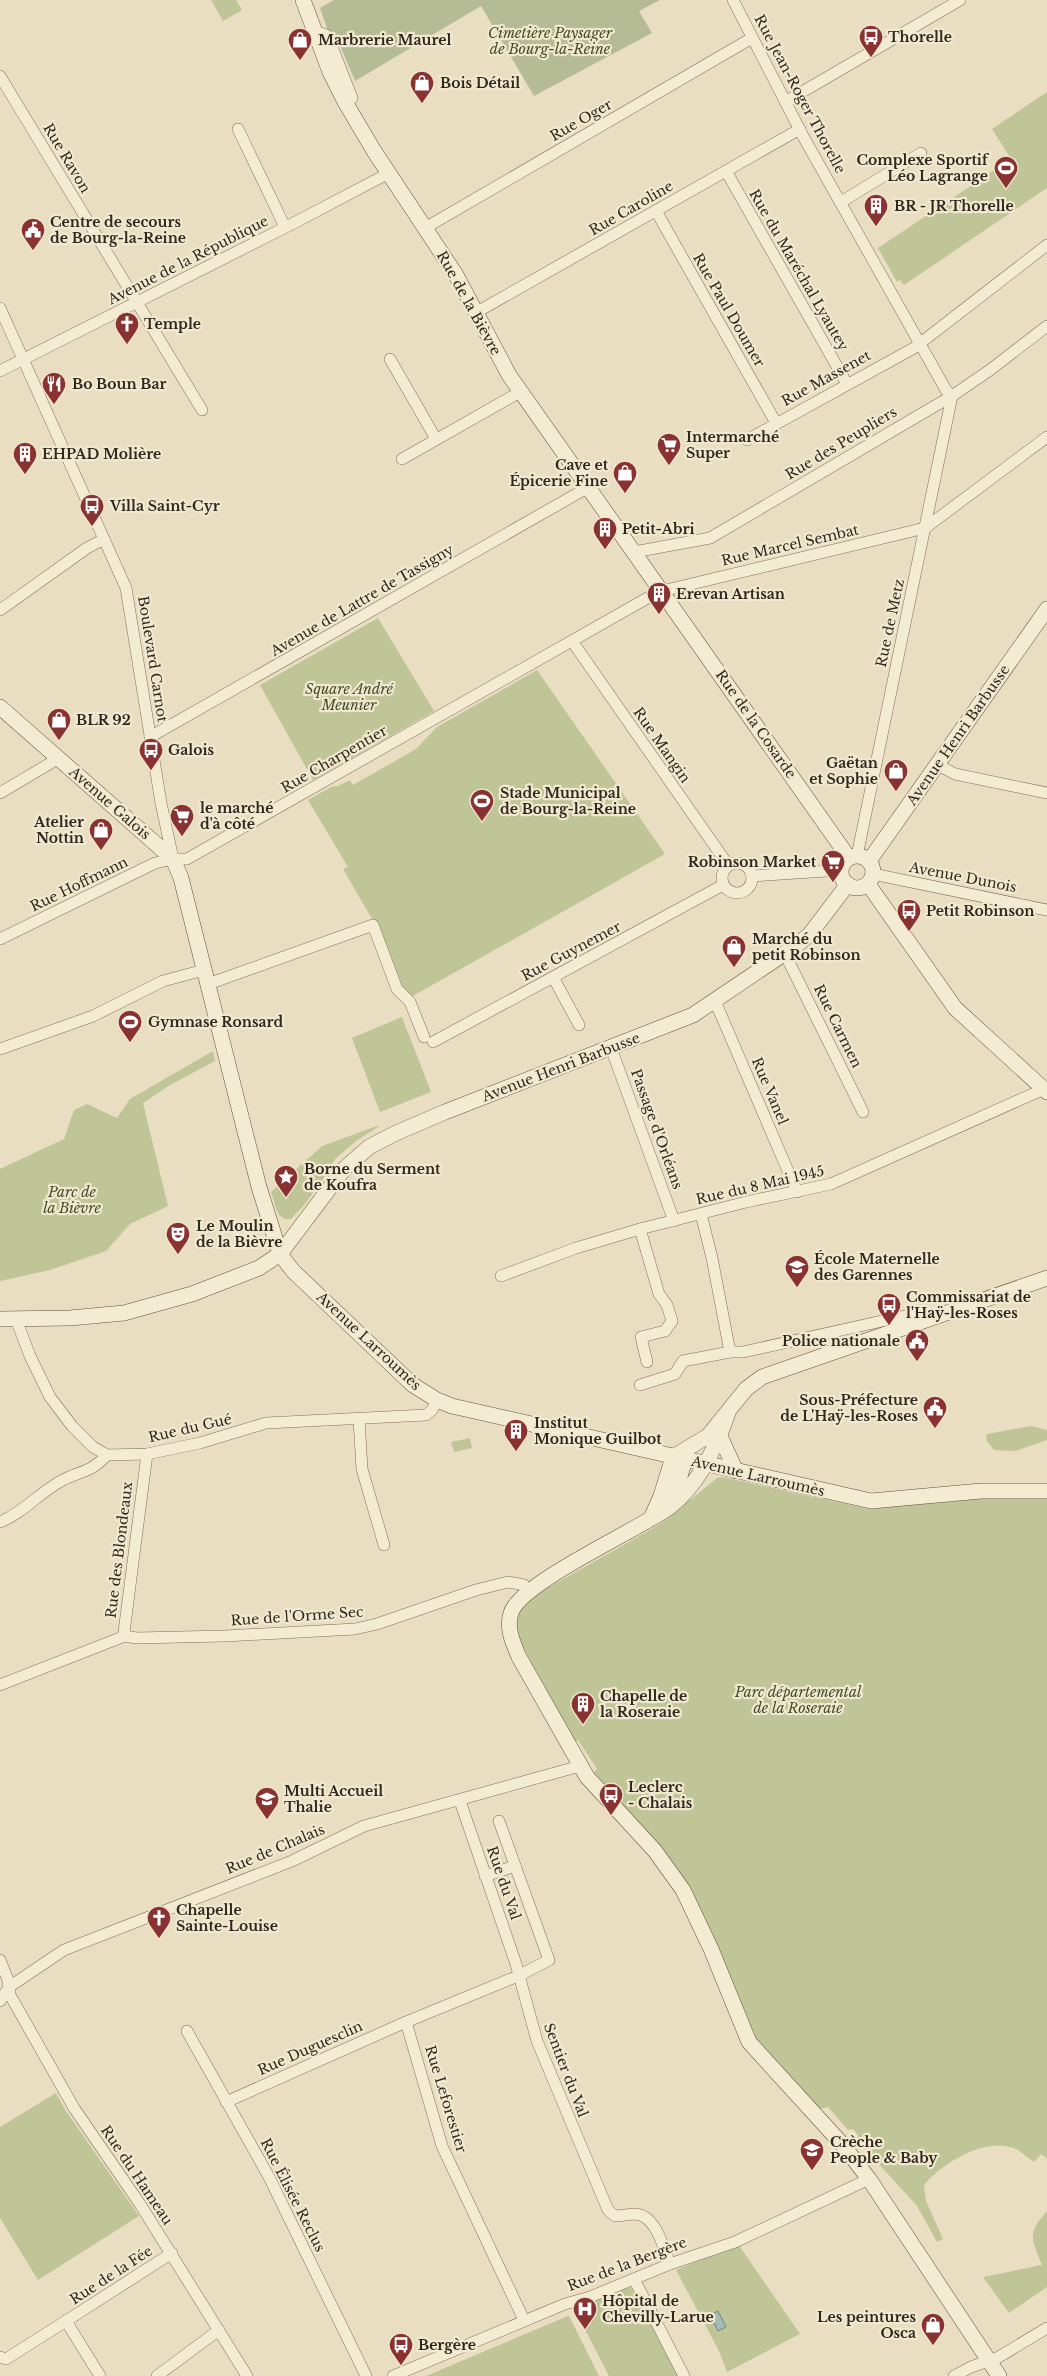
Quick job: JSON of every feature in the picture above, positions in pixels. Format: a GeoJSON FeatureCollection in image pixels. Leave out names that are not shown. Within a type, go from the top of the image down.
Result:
{"type":"FeatureCollection","features":[{"type":"Feature","properties":{"kind":"main road","name":"Rue de la Bièvre"},"geometry":{"type":"LineString","coordinates":[[303,0],[330,72],[349,100],[389,173],[456,275],[509,375],[587,488],[662,591]]}},
{"type":"Feature","properties":{"kind":"main road","name":"Rue de la Cosarde"},"geometry":{"type":"LineString","coordinates":[[662,591],[860,867],[955,1008],[1046,1091]]}},
{"type":"Feature","properties":{"kind":"main road","name":"Avenue Henri Barbusse"},"geometry":{"type":"LineString","coordinates":[[0,1319],[70,1318],[124,1313],[213,1286],[259,1268],[280,1254],[355,1157],[377,1143],[445,1112],[683,1020],[785,954],[810,934],[848,884],[858,888],[860,867],[938,765],[1047,609]]}},
{"type":"Feature","properties":{"kind":"main road","name":"Avenue Galois"},"geometry":{"type":"LineString","coordinates":[[0,707],[173,859],[181,878],[191,919]]}},
{"type":"Feature","properties":{"kind":"main road","name":"Avenue Larroumès"},"geometry":{"type":"LineString","coordinates":[[191,919],[259,1187],[280,1254],[295,1273],[402,1375],[437,1400],[452,1406],[871,1501],[981,1491],[1047,1491]]}},
{"type":"Feature","properties":{"kind":"main road"},"geometry":{"type":"LineString","coordinates":[[270,1220],[279,1226],[291,1230],[303,1225]]}},
{"type":"Feature","properties":{"kind":"main road"},"geometry":{"type":"LineString","coordinates":[[999,2376],[869,2179],[842,2144],[754,2049],[744,2032],[711,1949],[683,1890],[664,1863],[596,1788],[580,1766],[519,1657],[511,1638],[509,1626],[510,1613],[517,1602],[564,1568],[671,1506],[689,1488],[704,1464],[701,1449],[714,1436],[728,1412],[746,1389],[762,1377],[1047,1278]]}},
{"type":"Feature","properties":{"kind":"main road"},"geometry":{"type":"LineString","coordinates":[[652,1516],[679,1458],[714,1436]]}},
{"type":"Feature","properties":{"kind":"main road"},"geometry":{"type":"LineString","coordinates":[[714,1436],[736,1471]]}},
{"type":"Feature","properties":{"kind":"main road"},"geometry":{"type":"LineString","coordinates":[[671,1506],[679,1458]]}},
{"type":"Feature","properties":{"kind":"main road"},"geometry":{"type":"LineString","coordinates":[[519,1657],[507,1642],[500,1628],[500,1613],[505,1603],[524,1586],[564,1568]]}},
{"type":"Feature","properties":{"kind":"street","name":"Rue Jean-Roger Thorelle"},"geometry":{"type":"LineString","coordinates":[[732,0],[800,130],[846,199],[890,291],[952,396]]}},
{"type":"Feature","properties":{"kind":"street"},"geometry":{"type":"LineString","coordinates":[[785,102],[960,0]]}},
{"type":"Feature","properties":{"kind":"street","name":"Rue Oger"},"geometry":{"type":"LineString","coordinates":[[424,228],[752,38]]}},
{"type":"Feature","properties":{"kind":"street","name":"Rue Ravon"},"geometry":{"type":"LineString","coordinates":[[0,76],[202,410]]}},
{"type":"Feature","properties":{"kind":"street"},"geometry":{"type":"LineString","coordinates":[[238,130],[285,227]]}},
{"type":"Feature","properties":{"kind":"street","name":"Rue Caroline"},"geometry":{"type":"LineString","coordinates":[[477,312],[800,130]]}},
{"type":"Feature","properties":{"kind":"street"},"geometry":{"type":"LineString","coordinates":[[846,199],[920,153]]}},
{"type":"Feature","properties":{"kind":"street","name":"Rue du Maréchal Lyautey"},"geometry":{"type":"LineString","coordinates":[[726,171],[847,384]]}},
{"type":"Feature","properties":{"kind":"street","name":"Avenue de la République"},"geometry":{"type":"LineString","coordinates":[[0,371],[389,173]]}},
{"type":"Feature","properties":{"kind":"street","name":"Rue Paul Doumer"},"geometry":{"type":"LineString","coordinates":[[656,211],[776,423]]}},
{"type":"Feature","properties":{"kind":"street","name":"Rue Massenet"},"geometry":{"type":"LineString","coordinates":[[747,440],[920,344],[1047,245]]}},
{"type":"Feature","properties":{"kind":"street","name":"Boulevard Carnot"},"geometry":{"type":"LineString","coordinates":[[0,308],[104,539],[128,597],[150,737],[173,859]]}},
{"type":"Feature","properties":{"kind":"street","name":"Rue des Peupliers"},"geometry":{"type":"LineString","coordinates":[[634,552],[710,538],[952,396],[990,370],[1047,326]]}},
{"type":"Feature","properties":{"kind":"street"},"geometry":{"type":"LineString","coordinates":[[390,359],[436,439]]}},
{"type":"Feature","properties":{"kind":"street"},"geometry":{"type":"LineString","coordinates":[[402,459],[520,392]]}},
{"type":"Feature","properties":{"kind":"street","name":"Rue de Metz"},"geometry":{"type":"LineString","coordinates":[[860,867],[952,396]]}},
{"type":"Feature","properties":{"kind":"street"},"geometry":{"type":"LineString","coordinates":[[925,528],[1047,437]]}},
{"type":"Feature","properties":{"kind":"street","name":"Avenue de Lattre de Tassigny"},"geometry":{"type":"LineString","coordinates":[[150,737],[587,488]]}},
{"type":"Feature","properties":{"kind":"street","name":"Rue Marcel Sembat"},"geometry":{"type":"LineString","coordinates":[[572,641],[662,591],[925,528]]}},
{"type":"Feature","properties":{"kind":"street"},"geometry":{"type":"LineString","coordinates":[[0,610],[87,548],[104,539]]}},
{"type":"Feature","properties":{"kind":"street","name":"Rue Charpentier"},"geometry":{"type":"LineString","coordinates":[[173,859],[187,859],[572,641]]}},
{"type":"Feature","properties":{"kind":"street","name":"Rue Mangin"},"geometry":{"type":"LineString","coordinates":[[572,641],[728,865]]}},
{"type":"Feature","properties":{"kind":"street"},"geometry":{"type":"LineString","coordinates":[[0,793],[59,758]]}},
{"type":"Feature","properties":{"kind":"street"},"geometry":{"type":"LineString","coordinates":[[938,765],[955,774],[1047,793]]}},
{"type":"Feature","properties":{"kind":"street","name":"Rue Hoffmann"},"geometry":{"type":"LineString","coordinates":[[0,940],[155,863],[173,859]]}},
{"type":"Feature","properties":{"kind":"street"},"geometry":{"type":"LineString","coordinates":[[736,863],[745,865],[752,876],[750,886],[743,892],[734,893],[723,885],[722,872],[728,865],[736,863]]}},
{"type":"Feature","properties":{"kind":"street","name":"Avenue Dunois"},"geometry":{"type":"LineString","coordinates":[[752,876],[860,867],[1047,910]]}},
{"type":"Feature","properties":{"kind":"street","name":"Rue Guynemer"},"geometry":{"type":"LineString","coordinates":[[206,977],[373,925],[397,989],[410,1002],[428,1040],[553,977],[723,885]]}},
{"type":"Feature","properties":{"kind":"street","name":"Rue Carmen"},"geometry":{"type":"LineString","coordinates":[[785,954],[863,1112]]}},
{"type":"Feature","properties":{"kind":"street"},"geometry":{"type":"LineString","coordinates":[[0,1049],[93,1016],[163,981],[206,977]]}},
{"type":"Feature","properties":{"kind":"street"},"geometry":{"type":"LineString","coordinates":[[553,977],[579,1025]]}},
{"type":"Feature","properties":{"kind":"street","name":"Rue Vanel"},"geometry":{"type":"LineString","coordinates":[[715,1001],[797,1192]]}},
{"type":"Feature","properties":{"kind":"street","name":"Passage d'Orléans"},"geometry":{"type":"LineString","coordinates":[[611,1048],[674,1221]]}},
{"type":"Feature","properties":{"kind":"street","name":"Rue du 8 Mai 1945"},"geometry":{"type":"LineString","coordinates":[[501,1276],[576,1248],[640,1229],[746,1202],[831,1184],[1046,1091]]}},
{"type":"Feature","properties":{"kind":"street"},"geometry":{"type":"LineString","coordinates":[[701,1214],[712,1258],[730,1352]]}},
{"type":"Feature","properties":{"kind":"street"},"geometry":{"type":"LineString","coordinates":[[640,1229],[659,1294],[667,1305],[672,1321],[665,1331],[641,1337],[647,1362]]}},
{"type":"Feature","properties":{"kind":"street"},"geometry":{"type":"LineString","coordinates":[[640,1385],[675,1374],[683,1361],[730,1352],[743,1352],[909,1315],[918,1322]]}},
{"type":"Feature","properties":{"kind":"street"},"geometry":{"type":"LineString","coordinates":[[0,1522],[11,1518],[61,1481],[90,1471],[107,1455],[93,1447],[72,1426],[50,1397],[30,1356],[16,1319]]}},
{"type":"Feature","properties":{"kind":"street","name":"Rue du Gué"},"geometry":{"type":"LineString","coordinates":[[107,1455],[147,1454],[200,1444],[266,1423],[426,1415],[432,1410],[437,1400]]}},
{"type":"Feature","properties":{"kind":"street"},"geometry":{"type":"LineString","coordinates":[[358,1418],[362,1469],[384,1545]]}},
{"type":"Feature","properties":{"kind":"street","name":"Rue des Blondeaux"},"geometry":{"type":"LineString","coordinates":[[0,1686],[125,1636],[147,1454]]}},
{"type":"Feature","properties":{"kind":"street","name":"Rue de l'Orme Sec"},"geometry":{"type":"LineString","coordinates":[[125,1636],[136,1638],[225,1636],[354,1629],[377,1624],[476,1590],[508,1582],[524,1586]]}},
{"type":"Feature","properties":{"kind":"street","name":"Rue de Chalais"},"geometry":{"type":"LineString","coordinates":[[0,2001],[9,1987],[64,1950],[269,1870],[364,1826],[460,1801],[580,1766]]}},
{"type":"Feature","properties":{"kind":"street","name":"Rue du Val"},"geometry":{"type":"LineString","coordinates":[[460,1801],[518,1976]]}},
{"type":"Feature","properties":{"kind":"street"},"geometry":{"type":"LineString","coordinates":[[406,2022],[518,1976],[549,1960],[499,1821]]}},
{"type":"Feature","properties":{"kind":"street"},"geometry":{"type":"LineString","coordinates":[[486,1876],[515,1866]]}},
{"type":"Feature","properties":{"kind":"street"},"geometry":{"type":"LineString","coordinates":[[0,1960],[9,1987]]}},
{"type":"Feature","properties":{"kind":"street","name":"Sentier du Val"},"geometry":{"type":"LineString","coordinates":[[518,1976],[537,2041],[608,2210],[615,2216],[635,2214],[645,2217],[652,2222],[670,2264]]}},
{"type":"Feature","properties":{"kind":"street","name":"Rue du Hameau"},"geometry":{"type":"LineString","coordinates":[[9,1987],[10,1995],[74,2108],[172,2253],[247,2376]]}},
{"type":"Feature","properties":{"kind":"street","name":"Rue Duguesclin"},"geometry":{"type":"LineString","coordinates":[[226,2102],[406,2022]]}},
{"type":"Feature","properties":{"kind":"street","name":"Rue Leforestier"},"geometry":{"type":"LineString","coordinates":[[406,2022],[442,2146],[524,2320]]}},
{"type":"Feature","properties":{"kind":"street","name":"Rue Élisée Reclus"},"geometry":{"type":"LineString","coordinates":[[187,2031],[269,2177],[366,2376]]}},
{"type":"Feature","properties":{"kind":"street","name":"Rue de la Bergère"},"geometry":{"type":"LineString","coordinates":[[394,2376],[524,2320],[565,2304],[590,2297],[670,2264],[735,2242],[869,2179]]}},
{"type":"Feature","properties":{"kind":"street","name":"Rue de la Fée"},"geometry":{"type":"LineString","coordinates":[[0,2357],[6,2359],[172,2253]]}},
{"type":"Feature","properties":{"kind":"street"},"geometry":{"type":"LineString","coordinates":[[634,2279],[684,2376]]}},
{"type":"Feature","properties":{"kind":"street"},"geometry":{"type":"LineString","coordinates":[[66,2321],[100,2376]]}},
{"type":"Feature","properties":{"kind":"street"},"geometry":{"type":"LineString","coordinates":[[954,2376],[971,2367],[990,2361],[1047,2328]]}},
{"type":"Feature","properties":{"kind":"street"},"geometry":{"type":"LineString","coordinates":[[157,2376],[219,2330]]}},
{"type":"Feature","properties":{"kind":"green space"},"geometry":{"type":"Polygon","coordinates":[[[211,0],[236,0],[242,10],[223,21],[211,0]]]}},
{"type":"Feature","properties":{"kind":"green space","name":"Cimetière Paysager de Bourg-la-Reine"},"geometry":{"type":"Polygon","coordinates":[[[334,0],[660,0],[639,11],[652,33],[534,96],[481,6],[355,81],[336,36],[329,34],[320,8],[334,0]]]}},
{"type":"Feature","properties":{"kind":"green space","name":"Complexe Sportif Léo Lagrange"},"geometry":{"type":"Polygon","coordinates":[[[1047,92],[1047,188],[904,285],[900,280],[897,282],[878,248],[1011,159],[992,129],[1047,92]]]}},
{"type":"Feature","properties":{"kind":"green space","name":"Square André Meunier"},"geometry":{"type":"Polygon","coordinates":[[[378,618],[434,711],[313,780],[260,685],[378,618]]]}},
{"type":"Feature","properties":{"kind":"green space","name":"Stade Municipal de Bourg-la-Reine"},"geometry":{"type":"Polygon","coordinates":[[[537,670],[665,854],[411,997],[398,984],[375,924],[343,869],[348,867],[308,800],[331,787],[350,780],[353,785],[416,749],[437,727],[537,670]]]}},
{"type":"Feature","properties":{"kind":"green space"},"geometry":{"type":"Polygon","coordinates":[[[402,1017],[431,1092],[380,1112],[352,1038],[402,1017]]]}},
{"type":"Feature","properties":{"kind":"green space","name":"Parc de la Bièvre"},"geometry":{"type":"Polygon","coordinates":[[[213,1051],[215,1061],[170,1085],[143,1103],[168,1206],[130,1224],[106,1251],[50,1270],[0,1281],[0,1169],[64,1139],[74,1110],[87,1104],[117,1118],[130,1099],[213,1051]]]}},
{"type":"Feature","properties":{"kind":"green space"},"geometry":{"type":"Polygon","coordinates":[[[377,1126],[335,1159],[305,1204],[291,1219],[286,1219],[279,1214],[271,1192],[322,1146],[377,1126]]]}},
{"type":"Feature","properties":{"kind":"green space"},"geometry":{"type":"Polygon","coordinates":[[[1031,1426],[1047,1430],[1047,1440],[1015,1451],[994,1450],[986,1440],[987,1434],[1031,1426]]]}},
{"type":"Feature","properties":{"kind":"green space"},"geometry":{"type":"Polygon","coordinates":[[[470,1438],[472,1448],[454,1452],[451,1442],[470,1438]]]}},
{"type":"Feature","properties":{"kind":"green space","name":"Parc départemental de la Roseraie"},"geometry":{"type":"Polygon","coordinates":[[[723,1477],[869,1509],[975,1498],[1047,1498],[1047,2159],[1041,2154],[1034,2162],[1014,2148],[990,2146],[965,2154],[942,2168],[924,2185],[926,2201],[943,2239],[937,2242],[917,2206],[858,2141],[858,2135],[853,2129],[848,2130],[828,2107],[820,2109],[760,2047],[752,2033],[714,1938],[594,1772],[597,1769],[578,1740],[575,1742],[516,1634],[517,1613],[533,1596],[650,1530],[668,1518],[687,1499],[690,1500],[717,1478],[723,1477]]]}},
{"type":"Feature","properties":{"kind":"green space"},"geometry":{"type":"Polygon","coordinates":[[[56,2093],[66,2111],[139,2216],[38,2280],[0,2218],[0,2127],[56,2093]]]}},
{"type":"Feature","properties":{"kind":"green space"},"geometry":{"type":"Polygon","coordinates":[[[1047,2211],[1047,2287],[1009,2313],[983,2277],[1042,2265],[1033,2242],[1033,2236],[1036,2225],[1047,2211]]]}},
{"type":"Feature","properties":{"kind":"green space"},"geometry":{"type":"Polygon","coordinates":[[[738,2244],[800,2334],[727,2372],[719,2351],[676,2270],[738,2244]]]}},
{"type":"Feature","properties":{"kind":"green space"},"geometry":{"type":"Polygon","coordinates":[[[629,2287],[632,2289],[681,2376],[609,2376],[574,2308],[629,2287]]]}},
{"type":"Feature","properties":{"kind":"green space"},"geometry":{"type":"Polygon","coordinates":[[[568,2316],[599,2376],[426,2376],[568,2316]]]}},
{"type":"Feature","properties":{"kind":"water"},"geometry":{"type":"Polygon","coordinates":[[[718,2311],[726,2327],[718,2331],[710,2315],[718,2311]]]}},
{"type":"Feature","properties":{"kind":"place","name":"Thorelle"},"geometry":{"type":"Point","coordinates":[871,58]}},
{"type":"Feature","properties":{"kind":"place","name":"Marbrerie Maurel"},"geometry":{"type":"Point","coordinates":[300,61]}},
{"type":"Feature","properties":{"kind":"place","name":"Bois Détail"},"geometry":{"type":"Point","coordinates":[422,104]}},
{"type":"Feature","properties":{"kind":"place","name":"Complexe Sportif Léo Lagrange"},"geometry":{"type":"Point","coordinates":[1006,189]}},
{"type":"Feature","properties":{"kind":"place","name":"BR - JR Thorelle"},"geometry":{"type":"Point","coordinates":[876,227]}},
{"type":"Feature","properties":{"kind":"place","name":"Centre de secours de Bourg-la-Reine"},"geometry":{"type":"Point","coordinates":[33,251]}},
{"type":"Feature","properties":{"kind":"place","name":"Temple"},"geometry":{"type":"Point","coordinates":[127,345]}},
{"type":"Feature","properties":{"kind":"place","name":"Bo Boun Bar"},"geometry":{"type":"Point","coordinates":[54,405]}},
{"type":"Feature","properties":{"kind":"place","name":"Intermarché Super"},"geometry":{"type":"Point","coordinates":[669,466]}},
{"type":"Feature","properties":{"kind":"place","name":"EHPAD Molière"},"geometry":{"type":"Point","coordinates":[25,475]}},
{"type":"Feature","properties":{"kind":"place","name":"Cave et Épicerie Fine"},"geometry":{"type":"Point","coordinates":[625,494]}},
{"type":"Feature","properties":{"kind":"place","name":"Villa Saint-Cyr"},"geometry":{"type":"Point","coordinates":[92,527]}},
{"type":"Feature","properties":{"kind":"place","name":"Petit-Abri"},"geometry":{"type":"Point","coordinates":[605,550]}},
{"type":"Feature","properties":{"kind":"place","name":"Erevan Artisan"},"geometry":{"type":"Point","coordinates":[659,615]}},
{"type":"Feature","properties":{"kind":"place","name":"BLR 92"},"geometry":{"type":"Point","coordinates":[59,741]}},
{"type":"Feature","properties":{"kind":"place","name":"Galois"},"geometry":{"type":"Point","coordinates":[151,771]}},
{"type":"Feature","properties":{"kind":"place","name":"Gaëtan et Sophie"},"geometry":{"type":"Point","coordinates":[896,792]}},
{"type":"Feature","properties":{"kind":"place","name":"Stade Municipal de Bourg-la-Reine"},"geometry":{"type":"Point","coordinates":[482,822]}},
{"type":"Feature","properties":{"kind":"place","name":"le marché d'à côté"},"geometry":{"type":"Point","coordinates":[182,837]}},
{"type":"Feature","properties":{"kind":"place","name":"Atelier Nottin"},"geometry":{"type":"Point","coordinates":[101,851]}},
{"type":"Feature","properties":{"kind":"place","name":"Robinson Market"},"geometry":{"type":"Point","coordinates":[833,883]}},
{"type":"Feature","properties":{"kind":"place","name":"Petit Robinson"},"geometry":{"type":"Point","coordinates":[909,932]}},
{"type":"Feature","properties":{"kind":"place","name":"Marché du petit Robinson"},"geometry":{"type":"Point","coordinates":[734,968]}},
{"type":"Feature","properties":{"kind":"place","name":"Gymnase Ronsard"},"geometry":{"type":"Point","coordinates":[130,1043]}},
{"type":"Feature","properties":{"kind":"place","name":"Borne du Serment de Koufra"},"geometry":{"type":"Point","coordinates":[286,1198]}},
{"type":"Feature","properties":{"kind":"place","name":"Le Moulin de la Bièvre"},"geometry":{"type":"Point","coordinates":[178,1255]}},
{"type":"Feature","properties":{"kind":"place","name":"École Maternelle des Garennes"},"geometry":{"type":"Point","coordinates":[797,1288]}},
{"type":"Feature","properties":{"kind":"place","name":"Commissariat de l'Haÿ-les-Roses"},"geometry":{"type":"Point","coordinates":[889,1326]}},
{"type":"Feature","properties":{"kind":"place","name":"Police nationale"},"geometry":{"type":"Point","coordinates":[917,1362]}},
{"type":"Feature","properties":{"kind":"place","name":"Sous-Préfecture de L'Haÿ-les-Roses"},"geometry":{"type":"Point","coordinates":[935,1429]}},
{"type":"Feature","properties":{"kind":"place","name":"Institut Monique Guilbot"},"geometry":{"type":"Point","coordinates":[516,1452]}},
{"type":"Feature","properties":{"kind":"place","name":"Chapelle de la Roseraie"},"geometry":{"type":"Point","coordinates":[583,1725]}},
{"type":"Feature","properties":{"kind":"place","name":"Leclerc - Chalais"},"geometry":{"type":"Point","coordinates":[611,1816]}},
{"type":"Feature","properties":{"kind":"place","name":"Multi Accueil Thalie"},"geometry":{"type":"Point","coordinates":[267,1820]}},
{"type":"Feature","properties":{"kind":"place","name":"Chapelle Sainte-Louise"},"geometry":{"type":"Point","coordinates":[159,1939]}},
{"type":"Feature","properties":{"kind":"place","name":"Crèche People & Baby"},"geometry":{"type":"Point","coordinates":[812,2171]}},
{"type":"Feature","properties":{"kind":"place","name":"Hôpital de Chevilly-Larue"},"geometry":{"type":"Point","coordinates":[585,2330]}},
{"type":"Feature","properties":{"kind":"place","name":"Les peintures Osca"},"geometry":{"type":"Point","coordinates":[933,2346]}},
{"type":"Feature","properties":{"kind":"place","name":"Bergère"},"geometry":{"type":"Point","coordinates":[401,2366]}}]}
